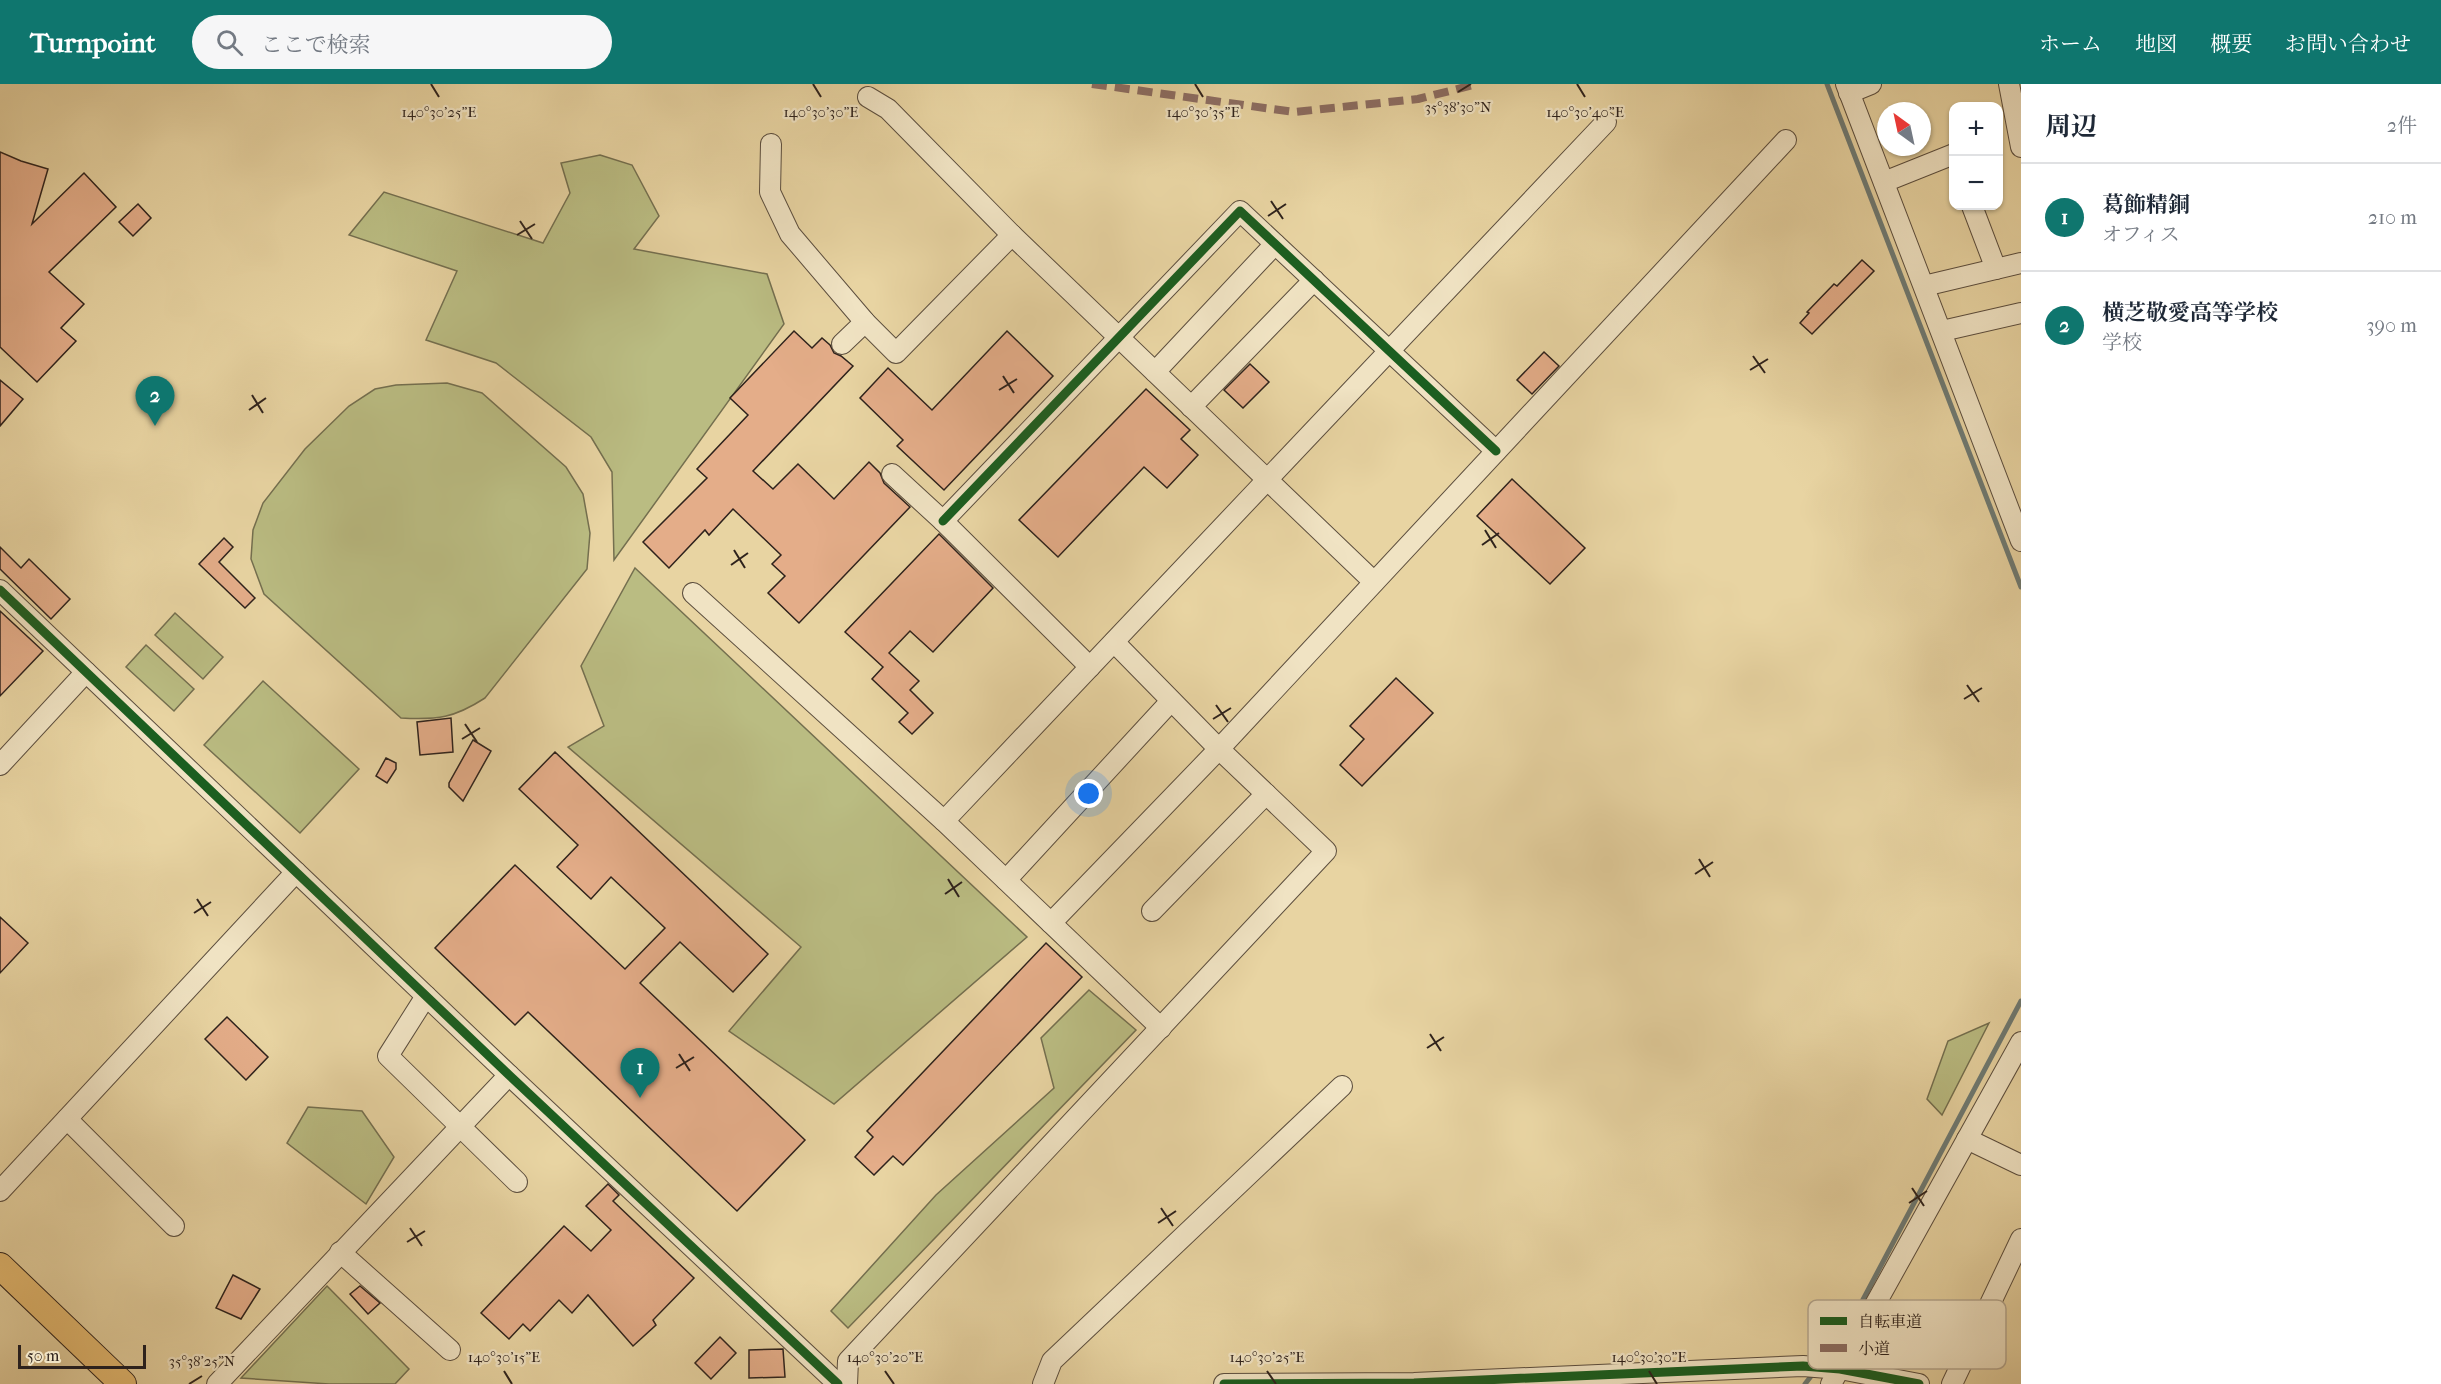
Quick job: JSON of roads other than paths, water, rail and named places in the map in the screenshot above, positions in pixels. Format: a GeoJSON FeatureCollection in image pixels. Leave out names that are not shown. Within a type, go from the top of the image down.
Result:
{"type":"FeatureCollection","features":[{"type":"Feature","properties":{"kind":"main road"},"geometry":{"type":"LineString","coordinates":[[0,1266],[123,1384]]}},
{"type":"Feature","properties":{"kind":"street"},"geometry":{"type":"LineString","coordinates":[[1871,84],[1848,89],[2021,541]]}},
{"type":"Feature","properties":{"kind":"street"},"geometry":{"type":"LineString","coordinates":[[2009,84],[2014,135]]}},
{"type":"Feature","properties":{"kind":"street"},"geometry":{"type":"LineString","coordinates":[[868,97],[888,109],[1012,235],[1374,582]]}},
{"type":"Feature","properties":{"kind":"street"},"geometry":{"type":"LineString","coordinates":[[944,821],[1606,122]]}},
{"type":"Feature","properties":{"kind":"street"},"geometry":{"type":"LineString","coordinates":[[1051,923],[1218,749],[1786,140]]}},
{"type":"Feature","properties":{"kind":"street"},"geometry":{"type":"LineString","coordinates":[[771,144],[770,192],[790,234],[865,322],[896,353],[1012,235]]}},
{"type":"Feature","properties":{"kind":"street"},"geometry":{"type":"LineString","coordinates":[[1884,182],[1949,158]]}},
{"type":"Feature","properties":{"kind":"street"},"geometry":{"type":"LineString","coordinates":[[1973,210],[1996,269]]}},
{"type":"Feature","properties":{"kind":"street"},"geometry":{"type":"LineString","coordinates":[[943,521],[1240,211],[1496,451]]}},
{"type":"Feature","properties":{"kind":"street"},"geometry":{"type":"LineString","coordinates":[[1155,372],[1275,244]]}},
{"type":"Feature","properties":{"kind":"street"},"geometry":{"type":"LineString","coordinates":[[1924,286],[2021,263]]}},
{"type":"Feature","properties":{"kind":"street"},"geometry":{"type":"LineString","coordinates":[[1191,407],[1314,280]]}},
{"type":"Feature","properties":{"kind":"street"},"geometry":{"type":"LineString","coordinates":[[1942,331],[2021,313]]}},
{"type":"Feature","properties":{"kind":"street"},"geometry":{"type":"LineString","coordinates":[[842,345],[865,322]]}},
{"type":"Feature","properties":{"kind":"street"},"geometry":{"type":"LineString","coordinates":[[892,474],[943,521],[1090,667]]}},
{"type":"Feature","properties":{"kind":"street"},"geometry":{"type":"LineString","coordinates":[[0,590],[509,1075],[822,1366],[838,1384]]}},
{"type":"Feature","properties":{"kind":"street"},"geometry":{"type":"LineString","coordinates":[[693,593],[944,821],[1161,1028]]}},
{"type":"Feature","properties":{"kind":"street"},"geometry":{"type":"LineString","coordinates":[[847,1384],[848,1361],[1326,851],[1218,749],[1114,642]]}},
{"type":"Feature","properties":{"kind":"street"},"geometry":{"type":"LineString","coordinates":[[0,765],[86,672]]}},
{"type":"Feature","properties":{"kind":"street"},"geometry":{"type":"LineString","coordinates":[[1006,879],[1171,701]]}},
{"type":"Feature","properties":{"kind":"street"},"geometry":{"type":"LineString","coordinates":[[1152,911],[1266,794]]}},
{"type":"Feature","properties":{"kind":"street"},"geometry":{"type":"LineString","coordinates":[[0,1191],[296,872]]}},
{"type":"Feature","properties":{"kind":"street"},"geometry":{"type":"LineString","coordinates":[[426,996],[388,1056],[517,1182]]}},
{"type":"Feature","properties":{"kind":"street"},"geometry":{"type":"LineString","coordinates":[[1878,1300],[1967,1139],[2016,1064],[2021,1042]]}},
{"type":"Feature","properties":{"kind":"street"},"geometry":{"type":"LineString","coordinates":[[217,1384],[509,1075]]}},
{"type":"Feature","properties":{"kind":"street"},"geometry":{"type":"LineString","coordinates":[[1043,1384],[1052,1361],[1342,1086]]}},
{"type":"Feature","properties":{"kind":"street"},"geometry":{"type":"LineString","coordinates":[[67,1119],[174,1226]]}},
{"type":"Feature","properties":{"kind":"street"},"geometry":{"type":"LineString","coordinates":[[1967,1139],[2021,1165]]}},
{"type":"Feature","properties":{"kind":"street"},"geometry":{"type":"LineString","coordinates":[[1992,1300],[2021,1239]]}},
{"type":"Feature","properties":{"kind":"street"},"geometry":{"type":"LineString","coordinates":[[340,1252],[450,1350]]}},
{"type":"Feature","properties":{"kind":"street"},"geometry":{"type":"LineString","coordinates":[[1224,1384],[1413,1383],[1803,1366],[1808,1368]]}},
{"type":"Feature","properties":{"kind":"street"},"geometry":{"type":"LineString","coordinates":[[1793,1384],[1803,1366]]}},
{"type":"Feature","properties":{"kind":"street"},"geometry":{"type":"LineString","coordinates":[[1812,1369],[1836,1377],[1919,1384]]}},
{"type":"Feature","properties":{"kind":"street"},"geometry":{"type":"LineString","coordinates":[[1952,1384],[1959,1369]]}},
{"type":"Feature","properties":{"kind":"waterway"},"geometry":{"type":"LineString","coordinates":[[1827,84],[2021,587]]}},
{"type":"Feature","properties":{"kind":"waterway"},"geometry":{"type":"LineString","coordinates":[[1863,1300],[2021,1001]]}},
{"type":"Feature","properties":{"kind":"waterway"},"geometry":{"type":"LineString","coordinates":[[1805,1384],[1815,1371]]}},
{"type":"Feature","properties":{"kind":"place","name":"横芝敬愛高等学校"},"geometry":{"type":"Point","coordinates":[155,426]}},
{"type":"Feature","properties":{"kind":"place","name":"葛飾精銅"},"geometry":{"type":"Point","coordinates":[640,1098]}}]}
